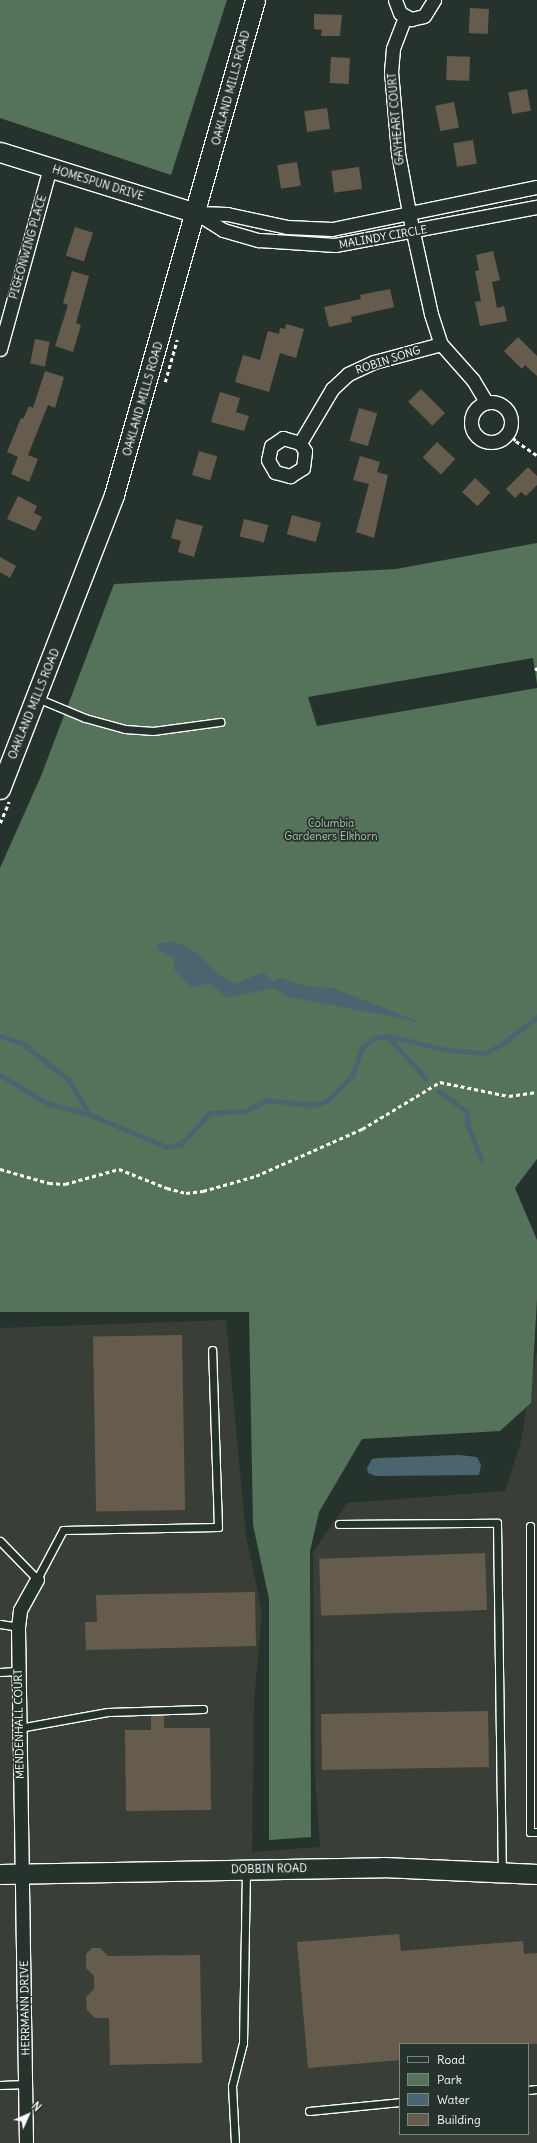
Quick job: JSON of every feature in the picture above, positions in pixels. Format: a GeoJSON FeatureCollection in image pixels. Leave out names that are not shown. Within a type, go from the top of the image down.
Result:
{"type":"FeatureCollection","features":[{"type":"Feature","properties":{"kind":"street","name":"OAKLAND MILLS ROAD"},"geometry":{"type":"LineString","coordinates":[[0,789],[37,698],[114,494],[196,213],[255,0]]}},
{"type":"Feature","properties":{"kind":"street"},"geometry":{"type":"LineString","coordinates":[[394,0],[396,7],[405,16],[424,16],[434,0]]}},
{"type":"Feature","properties":{"kind":"street","name":"GAYHEART COURT"},"geometry":{"type":"LineString","coordinates":[[405,16],[395,43],[391,71],[398,153],[411,223],[431,314],[441,344]]}},
{"type":"Feature","properties":{"kind":"street","name":"HOMESPUN DRIVE"},"geometry":{"type":"LineString","coordinates":[[0,152],[196,213]]}},
{"type":"Feature","properties":{"kind":"street","name":"PIGEONWING PLACE"},"geometry":{"type":"LineString","coordinates":[[0,349],[50,168]]}},
{"type":"Feature","properties":{"kind":"street","name":"MALINDY CIRCLE"},"geometry":{"type":"LineString","coordinates":[[196,213],[222,230],[285,244],[335,245],[537,187]]}},
{"type":"Feature","properties":{"kind":"street","name":"MALINDY CIRCLE"},"geometry":{"type":"LineString","coordinates":[[196,213],[227,214],[263,224],[310,229],[364,224],[411,223],[537,207]]}},
{"type":"Feature","properties":{"kind":"street"},"geometry":{"type":"LineString","coordinates":[[441,344],[473,380],[486,402]]}},
{"type":"Feature","properties":{"kind":"street","name":"ROBIN SONG"},"geometry":{"type":"LineString","coordinates":[[300,443],[332,389],[348,374],[374,362],[441,344]]}},
{"type":"Feature","properties":{"kind":"street"},"geometry":{"type":"LineString","coordinates":[[486,402],[499,403],[509,412],[509,432],[492,443],[474,435],[471,416],[486,402]]}},
{"type":"Feature","properties":{"kind":"street","name":"MENDENHALL COURT"},"geometry":{"type":"LineString","coordinates":[[22,1873],[18,1627],[20,1610],[37,1579]]}},
{"type":"Feature","properties":{"kind":"street","name":"DOBBIN ROAD"},"geometry":{"type":"LineString","coordinates":[[0,1874],[383,1867],[502,1871],[537,1874]]}},
{"type":"Feature","properties":{"kind":"street","name":"HERRMANN DRIVE"},"geometry":{"type":"LineString","coordinates":[[22,1873],[26,2143]]}},
{"type":"Feature","properties":{"kind":"lane"},"geometry":{"type":"LineString","coordinates":[[37,698],[85,718],[125,729],[153,731],[220,722]]}},
{"type":"Feature","properties":{"kind":"lane"},"geometry":{"type":"LineString","coordinates":[[0,1541],[37,1579],[63,1530],[218,1527],[212,1350]]}},
{"type":"Feature","properties":{"kind":"lane"},"geometry":{"type":"LineString","coordinates":[[339,1524],[497,1523],[502,1871]]}},
{"type":"Feature","properties":{"kind":"lane"},"geometry":{"type":"LineString","coordinates":[[530,1526],[530,1832],[537,1832]]}},
{"type":"Feature","properties":{"kind":"lane"},"geometry":{"type":"LineString","coordinates":[[0,1624],[18,1627]]}},
{"type":"Feature","properties":{"kind":"lane"},"geometry":{"type":"LineString","coordinates":[[0,1672],[18,1671]]}},
{"type":"Feature","properties":{"kind":"lane"},"geometry":{"type":"LineString","coordinates":[[19,1728],[108,1712],[203,1709]]}},
{"type":"Feature","properties":{"kind":"lane"},"geometry":{"type":"LineString","coordinates":[[235,2143],[232,2086],[243,2043],[246,1869]]}},
{"type":"Feature","properties":{"kind":"lane"},"geometry":{"type":"LineString","coordinates":[[0,2085],[26,2084]]}},
{"type":"Feature","properties":{"kind":"lane"},"geometry":{"type":"LineString","coordinates":[[309,2111],[399,2102]]}},
{"type":"Feature","properties":{"kind":"path"},"geometry":{"type":"LineString","coordinates":[[509,432],[516,441],[537,455]]}},
{"type":"Feature","properties":{"kind":"path"},"geometry":{"type":"LineString","coordinates":[[0,1169],[49,1183],[65,1184],[120,1169],[167,1188],[186,1193],[203,1192],[256,1176],[362,1130],[440,1082],[508,1096],[537,1092]]}},
{"type":"Feature","properties":{"kind":"shaded area"},"geometry":{"type":"Polygon","coordinates":[[[226,1320],[246,1536],[262,1612],[254,1702],[252,1852],[320,1847],[315,1777],[313,1552],[347,1503],[505,1491],[521,1441],[537,1350],[537,2143],[0,2143],[0,1328],[226,1320]]]}},
{"type":"Feature","properties":{"kind":"green space"},"geometry":{"type":"Polygon","coordinates":[[[0,0],[227,0],[171,175],[0,118],[0,0]]]}},
{"type":"Feature","properties":{"kind":"green space","name":"Columbia Gardeners Elkhorn"},"geometry":{"type":"Polygon","coordinates":[[[537,543],[537,684],[533,658],[308,697],[317,726],[537,688],[537,1159],[515,1188],[537,1240],[537,1299],[531,1403],[500,1431],[362,1439],[319,1512],[310,1551],[311,1837],[269,1840],[269,1599],[253,1525],[249,1312],[0,1312],[0,868],[41,776],[114,584],[396,569],[537,543]]]}},
{"type":"Feature","properties":{"kind":"water"},"geometry":{"type":"Polygon","coordinates":[[[176,942],[197,953],[219,975],[234,984],[263,972],[272,981],[281,978],[309,987],[333,988],[420,1022],[289,997],[274,988],[226,998],[210,983],[192,988],[173,968],[175,958],[157,949],[158,943],[176,942]]]}},
{"type":"Feature","properties":{"kind":"water"},"geometry":{"type":"Polygon","coordinates":[[[459,1455],[477,1457],[481,1465],[479,1475],[376,1476],[368,1473],[367,1468],[372,1459],[379,1458],[459,1455]]]}},
{"type":"Feature","properties":{"kind":"building"},"geometry":{"type":"Polygon","coordinates":[[[470,8],[489,9],[488,34],[469,33],[470,8]]]}},
{"type":"Feature","properties":{"kind":"building"},"geometry":{"type":"Polygon","coordinates":[[[314,14],[342,15],[340,36],[321,36],[322,30],[314,29],[314,14]]]}},
{"type":"Feature","properties":{"kind":"building"},"geometry":{"type":"Polygon","coordinates":[[[447,56],[470,57],[469,81],[446,80],[447,56]]]}},
{"type":"Feature","properties":{"kind":"building"},"geometry":{"type":"Polygon","coordinates":[[[331,57],[350,58],[349,84],[330,83],[331,57]]]}},
{"type":"Feature","properties":{"kind":"building"},"geometry":{"type":"Polygon","coordinates":[[[527,89],[531,111],[512,114],[508,92],[527,89]]]}},
{"type":"Feature","properties":{"kind":"building"},"geometry":{"type":"Polygon","coordinates":[[[454,102],[459,128],[440,131],[435,106],[454,102]]]}},
{"type":"Feature","properties":{"kind":"building"},"geometry":{"type":"Polygon","coordinates":[[[327,108],[330,129],[307,132],[304,111],[327,108]]]}},
{"type":"Feature","properties":{"kind":"building"},"geometry":{"type":"Polygon","coordinates":[[[473,140],[477,164],[457,167],[453,143],[473,140]]]}},
{"type":"Feature","properties":{"kind":"building"},"geometry":{"type":"Polygon","coordinates":[[[297,162],[301,186],[281,189],[277,165],[297,162]]]}},
{"type":"Feature","properties":{"kind":"building"},"geometry":{"type":"Polygon","coordinates":[[[359,167],[362,189],[334,193],[331,171],[359,167]]]}},
{"type":"Feature","properties":{"kind":"building"},"geometry":{"type":"Polygon","coordinates":[[[75,227],[93,233],[84,261],[66,256],[75,227]]]}},
{"type":"Feature","properties":{"kind":"building"},"geometry":{"type":"Polygon","coordinates":[[[493,251],[500,280],[492,282],[497,308],[504,306],[507,321],[480,326],[475,302],[481,301],[475,271],[479,270],[476,255],[493,251]]]}},
{"type":"Feature","properties":{"kind":"building"},"geometry":{"type":"Polygon","coordinates":[[[72,271],[89,276],[76,323],[81,325],[73,352],[55,346],[68,305],[63,303],[72,271]]]}},
{"type":"Feature","properties":{"kind":"building"},"geometry":{"type":"Polygon","coordinates":[[[390,289],[394,307],[351,317],[352,322],[329,327],[324,307],[361,299],[360,295],[390,289]]]}},
{"type":"Feature","properties":{"kind":"building"},"geometry":{"type":"Polygon","coordinates":[[[286,324],[304,329],[296,358],[280,353],[269,392],[235,382],[243,355],[260,360],[268,331],[279,334],[280,328],[285,329],[286,324]]]}},
{"type":"Feature","properties":{"kind":"building"},"geometry":{"type":"Polygon","coordinates":[[[518,337],[537,356],[537,376],[525,365],[522,369],[504,351],[518,337]]]}},
{"type":"Feature","properties":{"kind":"building"},"geometry":{"type":"Polygon","coordinates":[[[35,339],[50,342],[45,366],[30,364],[35,339]]]}},
{"type":"Feature","properties":{"kind":"building"},"geometry":{"type":"Polygon","coordinates":[[[45,371],[64,377],[55,408],[48,405],[28,455],[38,459],[29,482],[11,474],[18,457],[7,452],[21,418],[23,419],[29,406],[33,408],[45,371]]]}},
{"type":"Feature","properties":{"kind":"building"},"geometry":{"type":"Polygon","coordinates":[[[421,389],[445,413],[432,426],[408,402],[421,389]]]}},
{"type":"Feature","properties":{"kind":"building"},"geometry":{"type":"Polygon","coordinates":[[[220,392],[240,398],[236,412],[249,416],[244,431],[211,422],[220,392]]]}},
{"type":"Feature","properties":{"kind":"building"},"geometry":{"type":"Polygon","coordinates":[[[359,408],[377,413],[368,446],[350,441],[359,408]]]}},
{"type":"Feature","properties":{"kind":"building"},"geometry":{"type":"Polygon","coordinates":[[[437,442],[455,459],[441,474],[423,457],[437,442]]]}},
{"type":"Feature","properties":{"kind":"building"},"geometry":{"type":"Polygon","coordinates":[[[199,451],[217,456],[210,480],[192,475],[199,451]]]}},
{"type":"Feature","properties":{"kind":"building"},"geometry":{"type":"Polygon","coordinates":[[[360,456],[380,462],[377,472],[388,475],[374,538],[356,532],[369,484],[353,480],[360,456]]]}},
{"type":"Feature","properties":{"kind":"building"},"geometry":{"type":"Polygon","coordinates":[[[528,467],[537,476],[537,485],[526,496],[521,492],[515,498],[506,489],[528,467]]]}},
{"type":"Feature","properties":{"kind":"building"},"geometry":{"type":"Polygon","coordinates":[[[475,478],[490,492],[477,506],[462,492],[475,478]]]}},
{"type":"Feature","properties":{"kind":"building"},"geometry":{"type":"Polygon","coordinates":[[[18,496],[37,506],[34,513],[42,517],[35,531],[7,519],[18,496]]]}},
{"type":"Feature","properties":{"kind":"building"},"geometry":{"type":"Polygon","coordinates":[[[292,515],[321,523],[316,542],[287,534],[292,515]]]}},
{"type":"Feature","properties":{"kind":"building"},"geometry":{"type":"Polygon","coordinates":[[[176,519],[203,526],[194,557],[178,552],[181,541],[171,538],[176,519]]]}},
{"type":"Feature","properties":{"kind":"building"},"geometry":{"type":"Polygon","coordinates":[[[244,519],[268,525],[264,543],[240,536],[244,519]]]}},
{"type":"Feature","properties":{"kind":"building"},"geometry":{"type":"Polygon","coordinates":[[[0,557],[16,566],[10,578],[0,572],[0,557]]]}},
{"type":"Feature","properties":{"kind":"building"},"geometry":{"type":"Polygon","coordinates":[[[182,1335],[185,1510],[96,1512],[93,1337],[182,1335]]]}},
{"type":"Feature","properties":{"kind":"building"},"geometry":{"type":"Polygon","coordinates":[[[485,1553],[487,1610],[321,1616],[319,1559],[485,1553]]]}},
{"type":"Feature","properties":{"kind":"building"},"geometry":{"type":"Polygon","coordinates":[[[255,1592],[256,1646],[86,1650],[85,1622],[97,1622],[96,1595],[255,1592]]]}},
{"type":"Feature","properties":{"kind":"building"},"geometry":{"type":"Polygon","coordinates":[[[488,1711],[489,1767],[322,1770],[321,1714],[488,1711]]]}},
{"type":"Feature","properties":{"kind":"building"},"geometry":{"type":"Polygon","coordinates":[[[151,1716],[164,1716],[164,1728],[210,1728],[211,1810],[126,1811],[125,1730],[151,1730],[151,1716]]]}},
{"type":"Feature","properties":{"kind":"building"},"geometry":{"type":"Polygon","coordinates":[[[399,1934],[401,1951],[523,1941],[524,1954],[537,1953],[537,2044],[399,2043],[399,2060],[308,2068],[297,1942],[399,1934]]]}},
{"type":"Feature","properties":{"kind":"building"},"geometry":{"type":"Polygon","coordinates":[[[92,1948],[100,1948],[108,1956],[200,1955],[202,2063],[110,2065],[109,2018],[95,2018],[87,2010],[86,1997],[94,1989],[94,1976],[86,1968],[86,1954],[92,1948]]]}},
{"type":"Feature","properties":{"kind":"waterway"},"geometry":{"type":"LineString","coordinates":[[0,1075],[49,1104],[89,1114],[167,1147],[181,1144],[210,1113],[246,1111],[267,1100],[313,1105],[327,1101],[352,1076],[362,1048],[373,1038],[387,1036],[449,1050],[485,1053],[501,1045],[537,1017]]}},
{"type":"Feature","properties":{"kind":"waterway"},"geometry":{"type":"LineString","coordinates":[[0,1036],[24,1044],[70,1081],[89,1114]]}},
{"type":"Feature","properties":{"kind":"waterway"},"geometry":{"type":"LineString","coordinates":[[388,1037],[426,1078]]}},
{"type":"Feature","properties":{"kind":"waterway"},"geometry":{"type":"LineString","coordinates":[[439,1091],[467,1111],[468,1125],[482,1159]]}}]}
